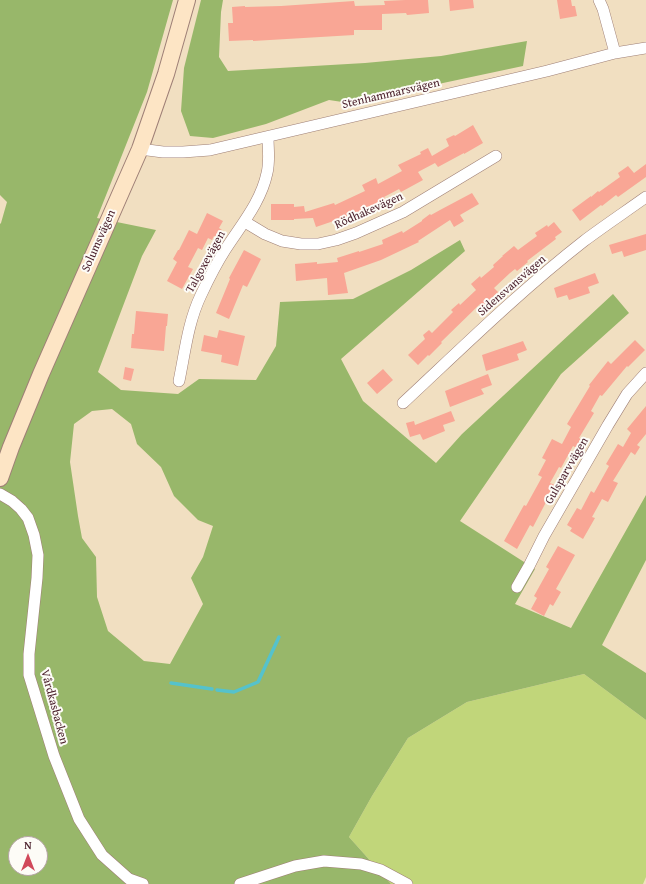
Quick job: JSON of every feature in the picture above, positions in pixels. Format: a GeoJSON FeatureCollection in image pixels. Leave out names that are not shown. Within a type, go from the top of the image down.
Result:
{"type":"FeatureCollection","features":[{"type":"Feature","properties":{"kind":"main road","name":"Solumsvägen"},"geometry":{"type":"LineString","coordinates":[[0,478],[10,447],[44,367],[140,149],[166,74],[187,0]]}},
{"type":"Feature","properties":{"kind":"street"},"geometry":{"type":"LineString","coordinates":[[599,0],[603,9],[615,53]]}},
{"type":"Feature","properties":{"kind":"street","name":"Stenhammarsvägen"},"geometry":{"type":"LineString","coordinates":[[140,149],[163,152],[210,150],[547,71],[615,53],[646,48]]}},
{"type":"Feature","properties":{"kind":"street","name":"Talgoxevägen"},"geometry":{"type":"LineString","coordinates":[[179,380],[192,319],[200,297],[224,250],[244,222],[264,184],[268,166],[268,137]]}},
{"type":"Feature","properties":{"kind":"street","name":"Rödhakevägen"},"geometry":{"type":"LineString","coordinates":[[244,222],[265,234],[282,241],[301,244],[318,244],[336,240],[356,233],[403,212],[496,156]]}},
{"type":"Feature","properties":{"kind":"street","name":"Sidensvansvägen"},"geometry":{"type":"LineString","coordinates":[[404,403],[497,314],[540,277],[585,241],[646,197]]}},
{"type":"Feature","properties":{"kind":"street","name":"Gulsparvvägen"},"geometry":{"type":"LineString","coordinates":[[517,587],[544,536],[608,425],[627,394],[646,373]]}},
{"type":"Feature","properties":{"kind":"street","name":"Vårdkasbacken"},"geometry":{"type":"LineString","coordinates":[[0,494],[12,501],[21,509],[28,518],[34,535],[38,555],[29,654],[29,675],[54,756],[79,819],[102,855],[129,879],[142,884]]}},
{"type":"Feature","properties":{"kind":"street"},"geometry":{"type":"LineString","coordinates":[[240,884],[295,866],[324,861],[362,864],[381,870],[406,884]]}},
{"type":"Feature","properties":{"kind":"green space"},"geometry":{"type":"Polygon","coordinates":[[[0,0],[173,0],[147,92],[97,218],[156,230],[142,256],[98,372],[121,390],[178,394],[199,379],[256,380],[276,346],[280,302],[353,299],[411,270],[460,240],[465,251],[341,359],[363,401],[436,463],[462,434],[613,294],[629,313],[561,374],[460,521],[535,569],[515,604],[571,628],[646,495],[646,560],[602,645],[646,673],[646,720],[584,674],[467,702],[408,738],[372,796],[349,837],[391,884],[0,884],[0,224],[7,202],[0,195],[0,0]],[[112,409],[92,411],[74,424],[70,462],[78,516],[82,538],[96,557],[97,597],[108,631],[144,661],[170,664],[203,604],[191,578],[203,557],[213,526],[198,520],[174,496],[161,467],[137,444],[131,424],[112,409]]]}},
{"type":"Feature","properties":{"kind":"green space"},"geometry":{"type":"Polygon","coordinates":[[[201,0],[223,0],[219,57],[228,71],[365,63],[441,56],[527,41],[523,66],[349,103],[329,100],[266,124],[213,138],[190,136],[181,111],[184,68],[201,0]]]}},
{"type":"Feature","properties":{"kind":"green space"},"geometry":{"type":"Polygon","coordinates":[[[584,674],[646,720],[646,877],[643,884],[391,884],[349,837],[372,796],[408,738],[467,702],[584,674]]]}},
{"type":"Feature","properties":{"kind":"building"},"geometry":{"type":"Polygon","coordinates":[[[428,0],[429,13],[407,15],[406,13],[382,14],[382,30],[354,30],[354,35],[229,41],[228,23],[233,23],[232,7],[281,6],[354,1],[355,6],[385,5],[384,1],[428,0]]]}},
{"type":"Feature","properties":{"kind":"building"},"geometry":{"type":"Polygon","coordinates":[[[449,0],[473,0],[474,8],[450,11],[449,0]]]}},
{"type":"Feature","properties":{"kind":"building"},"geometry":{"type":"Polygon","coordinates":[[[557,0],[571,0],[572,6],[575,6],[577,16],[560,19],[557,0]]]}},
{"type":"Feature","properties":{"kind":"building"},"geometry":{"type":"Polygon","coordinates":[[[473,125],[483,143],[438,167],[435,163],[418,172],[423,180],[401,192],[399,189],[384,197],[386,200],[354,214],[316,227],[313,218],[271,220],[271,204],[294,204],[294,207],[304,206],[305,212],[334,203],[335,205],[365,191],[362,185],[376,178],[378,184],[402,171],[398,165],[421,154],[420,152],[428,148],[432,156],[449,146],[446,139],[454,135],[455,136],[473,125]]]}},
{"type":"Feature","properties":{"kind":"building"},"geometry":{"type":"Polygon","coordinates":[[[646,164],[646,177],[618,197],[616,195],[602,206],[601,205],[580,221],[572,210],[620,177],[618,173],[628,166],[634,173],[646,164]]]}},
{"type":"Feature","properties":{"kind":"building"},"geometry":{"type":"Polygon","coordinates":[[[472,193],[479,204],[460,215],[464,221],[454,227],[450,220],[418,241],[419,242],[381,260],[344,273],[348,293],[328,295],[327,278],[296,281],[295,264],[338,262],[337,258],[383,244],[382,240],[402,231],[403,233],[430,214],[431,215],[472,193]]]}},
{"type":"Feature","properties":{"kind":"building"},"geometry":{"type":"Polygon","coordinates":[[[207,213],[223,221],[219,228],[222,230],[218,238],[214,236],[212,240],[208,238],[202,250],[198,248],[188,267],[193,269],[182,289],[167,281],[177,262],[173,259],[189,230],[197,234],[207,213]]]}},
{"type":"Feature","properties":{"kind":"building"},"geometry":{"type":"Polygon","coordinates":[[[554,222],[562,232],[555,237],[556,239],[527,261],[528,262],[517,271],[515,269],[510,273],[494,288],[498,292],[482,307],[480,304],[441,342],[442,343],[429,356],[428,355],[418,365],[408,355],[425,339],[423,335],[429,330],[432,333],[453,312],[451,310],[459,303],[460,305],[476,290],[471,284],[494,267],[493,265],[514,246],[518,250],[537,236],[535,233],[547,225],[548,227],[554,222]]]}},
{"type":"Feature","properties":{"kind":"building"},"geometry":{"type":"Polygon","coordinates":[[[646,234],[646,250],[624,257],[622,251],[612,254],[609,245],[646,234]]]}},
{"type":"Feature","properties":{"kind":"building"},"geometry":{"type":"Polygon","coordinates":[[[244,250],[261,259],[247,287],[243,285],[229,319],[216,313],[230,279],[229,278],[244,250]]]}},
{"type":"Feature","properties":{"kind":"building"},"geometry":{"type":"Polygon","coordinates":[[[595,273],[599,283],[588,287],[590,293],[569,300],[567,295],[557,298],[554,288],[595,273]]]}},
{"type":"Feature","properties":{"kind":"building"},"geometry":{"type":"Polygon","coordinates":[[[136,311],[168,314],[164,351],[131,348],[136,311]]]}},
{"type":"Feature","properties":{"kind":"building"},"geometry":{"type":"Polygon","coordinates":[[[219,330],[245,336],[238,366],[221,362],[222,355],[201,351],[204,335],[217,338],[219,330]]]}},
{"type":"Feature","properties":{"kind":"building"},"geometry":{"type":"Polygon","coordinates":[[[635,340],[645,350],[628,367],[627,366],[602,396],[600,395],[591,411],[594,413],[579,438],[585,441],[580,450],[573,446],[561,468],[559,467],[550,483],[555,485],[533,527],[530,525],[517,549],[504,541],[542,477],[538,475],[546,460],[542,458],[552,439],[562,444],[571,427],[567,424],[590,386],[589,385],[608,361],[611,364],[635,340]]]}},
{"type":"Feature","properties":{"kind":"building"},"geometry":{"type":"Polygon","coordinates":[[[523,341],[527,350],[517,354],[519,360],[486,371],[482,355],[523,341]]]}},
{"type":"Feature","properties":{"kind":"building"},"geometry":{"type":"Polygon","coordinates":[[[125,367],[134,369],[131,381],[123,379],[125,367]]]}},
{"type":"Feature","properties":{"kind":"building"},"geometry":{"type":"Polygon","coordinates":[[[383,369],[393,380],[377,394],[367,383],[383,369]]]}},
{"type":"Feature","properties":{"kind":"building"},"geometry":{"type":"Polygon","coordinates":[[[488,374],[492,385],[481,389],[484,394],[450,407],[445,391],[488,374]]]}},
{"type":"Feature","properties":{"kind":"building"},"geometry":{"type":"Polygon","coordinates":[[[646,406],[646,434],[637,445],[640,447],[635,455],[631,452],[613,481],[618,483],[608,502],[602,499],[592,517],[595,518],[583,539],[570,531],[572,528],[567,525],[577,508],[581,510],[591,491],[594,493],[609,466],[606,464],[618,444],[623,447],[631,433],[627,429],[646,406]]]}},
{"type":"Feature","properties":{"kind":"building"},"geometry":{"type":"Polygon","coordinates":[[[451,411],[455,421],[443,425],[445,431],[423,440],[420,434],[410,437],[406,423],[414,421],[415,425],[451,411]]]}},
{"type":"Feature","properties":{"kind":"building"},"geometry":{"type":"Polygon","coordinates":[[[558,546],[575,555],[556,589],[561,592],[553,606],[550,604],[544,616],[531,609],[537,598],[534,596],[549,569],[546,567],[558,546]]]}},
{"type":"Feature","properties":{"kind":"waterway"},"geometry":{"type":"LineString","coordinates":[[217,690],[234,692],[258,682],[279,637]]}},
{"type":"Feature","properties":{"kind":"waterway"},"geometry":{"type":"LineString","coordinates":[[171,683],[212,689]]}}]}
